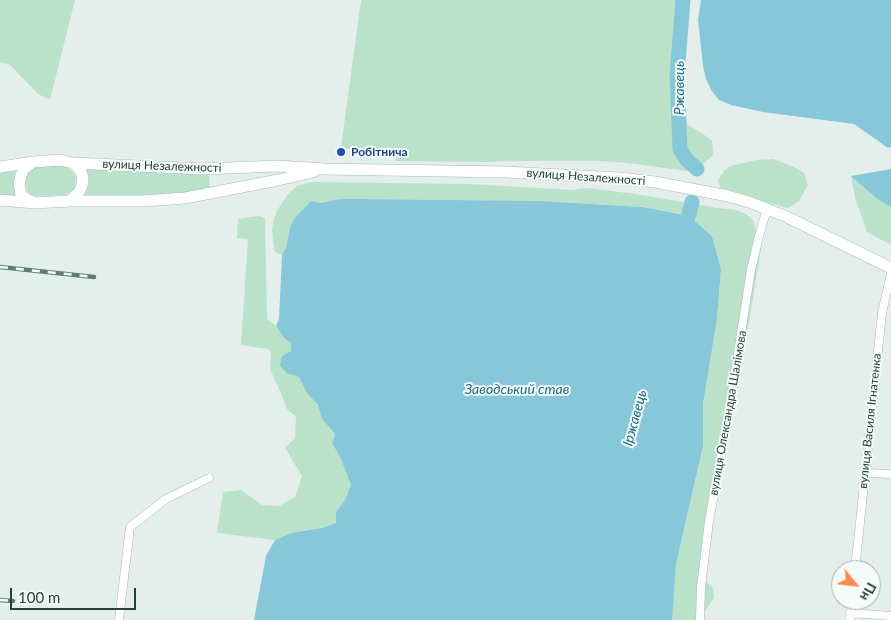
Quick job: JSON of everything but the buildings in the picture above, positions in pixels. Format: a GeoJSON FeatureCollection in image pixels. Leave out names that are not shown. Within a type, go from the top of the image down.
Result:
{"type":"FeatureCollection","features":[{"type":"Feature","properties":{"kind":"main road","name":"вулиця Незалежності"},"geometry":{"type":"LineString","coordinates":[[0,167],[60,160],[73,163],[204,169],[278,166],[324,169],[505,172],[620,178],[656,182],[749,202],[817,231],[891,268]]}},
{"type":"Feature","properties":{"kind":"main road"},"geometry":{"type":"LineString","coordinates":[[34,162],[24,169],[19,184],[21,194],[34,203]]}},
{"type":"Feature","properties":{"kind":"main road"},"geometry":{"type":"LineString","coordinates":[[70,201],[79,192],[83,178],[81,171],[73,163]]}},
{"type":"Feature","properties":{"kind":"main road","name":"вулиця Незалежності"},"geometry":{"type":"LineString","coordinates":[[0,200],[34,203],[144,201],[185,198],[324,169]]}},
{"type":"Feature","properties":{"kind":"street","name":"вулиця Олександра Шалімова"},"geometry":{"type":"LineString","coordinates":[[700,620],[701,587],[709,520],[726,429],[751,270],[768,209]]}},
{"type":"Feature","properties":{"kind":"street","name":"вулиця Василя Ігнатенка"},"geometry":{"type":"LineString","coordinates":[[856,560],[882,313],[891,274]]}},
{"type":"Feature","properties":{"kind":"street"},"geometry":{"type":"LineString","coordinates":[[865,473],[891,474]]}},
{"type":"Feature","properties":{"kind":"street"},"geometry":{"type":"LineString","coordinates":[[119,620],[130,527],[166,499],[210,478]]}},
{"type":"Feature","properties":{"kind":"street"},"geometry":{"type":"LineString","coordinates":[[850,617],[891,616]]}},
{"type":"Feature","properties":{"kind":"green space"},"geometry":{"type":"Polygon","coordinates":[[[0,0],[75,0],[50,100],[38,94],[9,64],[0,62],[0,0]]]}},
{"type":"Feature","properties":{"kind":"green space"},"geometry":{"type":"Polygon","coordinates":[[[361,0],[680,0],[677,47],[678,114],[688,125],[712,141],[713,155],[694,172],[601,161],[395,161],[395,157],[381,157],[341,147],[361,0]]]}},
{"type":"Feature","properties":{"kind":"green space"},"geometry":{"type":"Polygon","coordinates":[[[773,159],[804,173],[808,185],[799,201],[788,208],[720,188],[718,180],[730,166],[757,160],[773,159]]]}},
{"type":"Feature","properties":{"kind":"green space"},"geometry":{"type":"Polygon","coordinates":[[[36,165],[67,167],[76,178],[74,191],[65,195],[31,195],[27,190],[25,176],[36,165]]]}},
{"type":"Feature","properties":{"kind":"green space"},"geometry":{"type":"Polygon","coordinates":[[[18,168],[15,173],[15,180],[19,197],[0,195],[0,172],[18,168]]]}},
{"type":"Feature","properties":{"kind":"green space"},"geometry":{"type":"Polygon","coordinates":[[[84,168],[209,172],[210,187],[183,193],[82,198],[89,182],[84,168]]]}},
{"type":"Feature","properties":{"kind":"green space"},"geometry":{"type":"Polygon","coordinates":[[[851,176],[876,198],[891,207],[891,245],[867,232],[855,198],[851,176]]]}},
{"type":"Feature","properties":{"kind":"green space"},"geometry":{"type":"Polygon","coordinates":[[[312,182],[470,184],[572,190],[587,188],[736,210],[746,214],[753,220],[757,235],[762,242],[738,390],[728,390],[707,523],[704,578],[713,589],[714,598],[699,620],[672,620],[672,606],[676,564],[703,446],[703,404],[717,319],[721,269],[712,236],[689,216],[643,207],[540,201],[339,199],[321,203],[290,228],[286,248],[282,255],[275,252],[272,229],[278,209],[289,193],[297,186],[312,182]]]}},
{"type":"Feature","properties":{"kind":"green space"},"geometry":{"type":"Polygon","coordinates":[[[259,216],[265,218],[267,319],[291,343],[292,352],[288,374],[299,377],[307,393],[318,405],[322,419],[335,434],[332,443],[341,459],[351,485],[345,500],[336,512],[336,523],[322,528],[291,533],[275,540],[217,533],[223,492],[241,490],[262,505],[279,506],[295,497],[302,476],[285,448],[295,438],[296,417],[287,409],[270,369],[271,353],[268,349],[241,345],[248,239],[237,238],[238,219],[259,216]]]}},
{"type":"Feature","properties":{"kind":"water"},"geometry":{"type":"Polygon","coordinates":[[[701,0],[891,0],[891,147],[888,148],[854,124],[763,112],[731,105],[719,100],[711,90],[703,66],[698,20],[701,0]]]}},
{"type":"Feature","properties":{"kind":"water"},"geometry":{"type":"Polygon","coordinates":[[[891,169],[891,207],[876,198],[851,176],[891,169]]]}},
{"type":"Feature","properties":{"kind":"water","name":"Заводський став"},"geometry":{"type":"Polygon","coordinates":[[[339,199],[540,201],[643,207],[689,216],[712,236],[721,269],[717,319],[703,404],[703,446],[676,564],[672,620],[254,620],[266,556],[275,540],[291,533],[322,528],[336,523],[336,512],[345,500],[351,485],[341,459],[332,443],[335,434],[322,419],[318,405],[307,393],[299,377],[288,374],[280,366],[282,356],[291,351],[291,343],[285,339],[276,326],[279,319],[282,255],[286,248],[294,219],[311,201],[321,203],[339,199]]]}},
{"type":"Feature","properties":{"kind":"waterway","name":"Ржавець"},"geometry":{"type":"LineString","coordinates":[[683,0],[677,75],[680,149],[687,160],[697,169]]}},
{"type":"Feature","properties":{"kind":"waterway","name":"Ржавець"},"geometry":{"type":"LineString","coordinates":[[684,234],[692,202]]}},
{"type":"Feature","properties":{"kind":"railway"},"geometry":{"type":"LineString","coordinates":[[0,267],[94,277]]}},
{"type":"Feature","properties":{"kind":"railway"},"geometry":{"type":"LineString","coordinates":[[0,600],[13,601]]}},
{"type":"Feature","properties":{"kind":"place","name":"Робітнича"},"geometry":{"type":"Point","coordinates":[341,152]}},
{"type":"Feature","properties":{"kind":"water label","name":"Іржавець"},"geometry":{"type":"Point","coordinates":[635,418]}}]}
